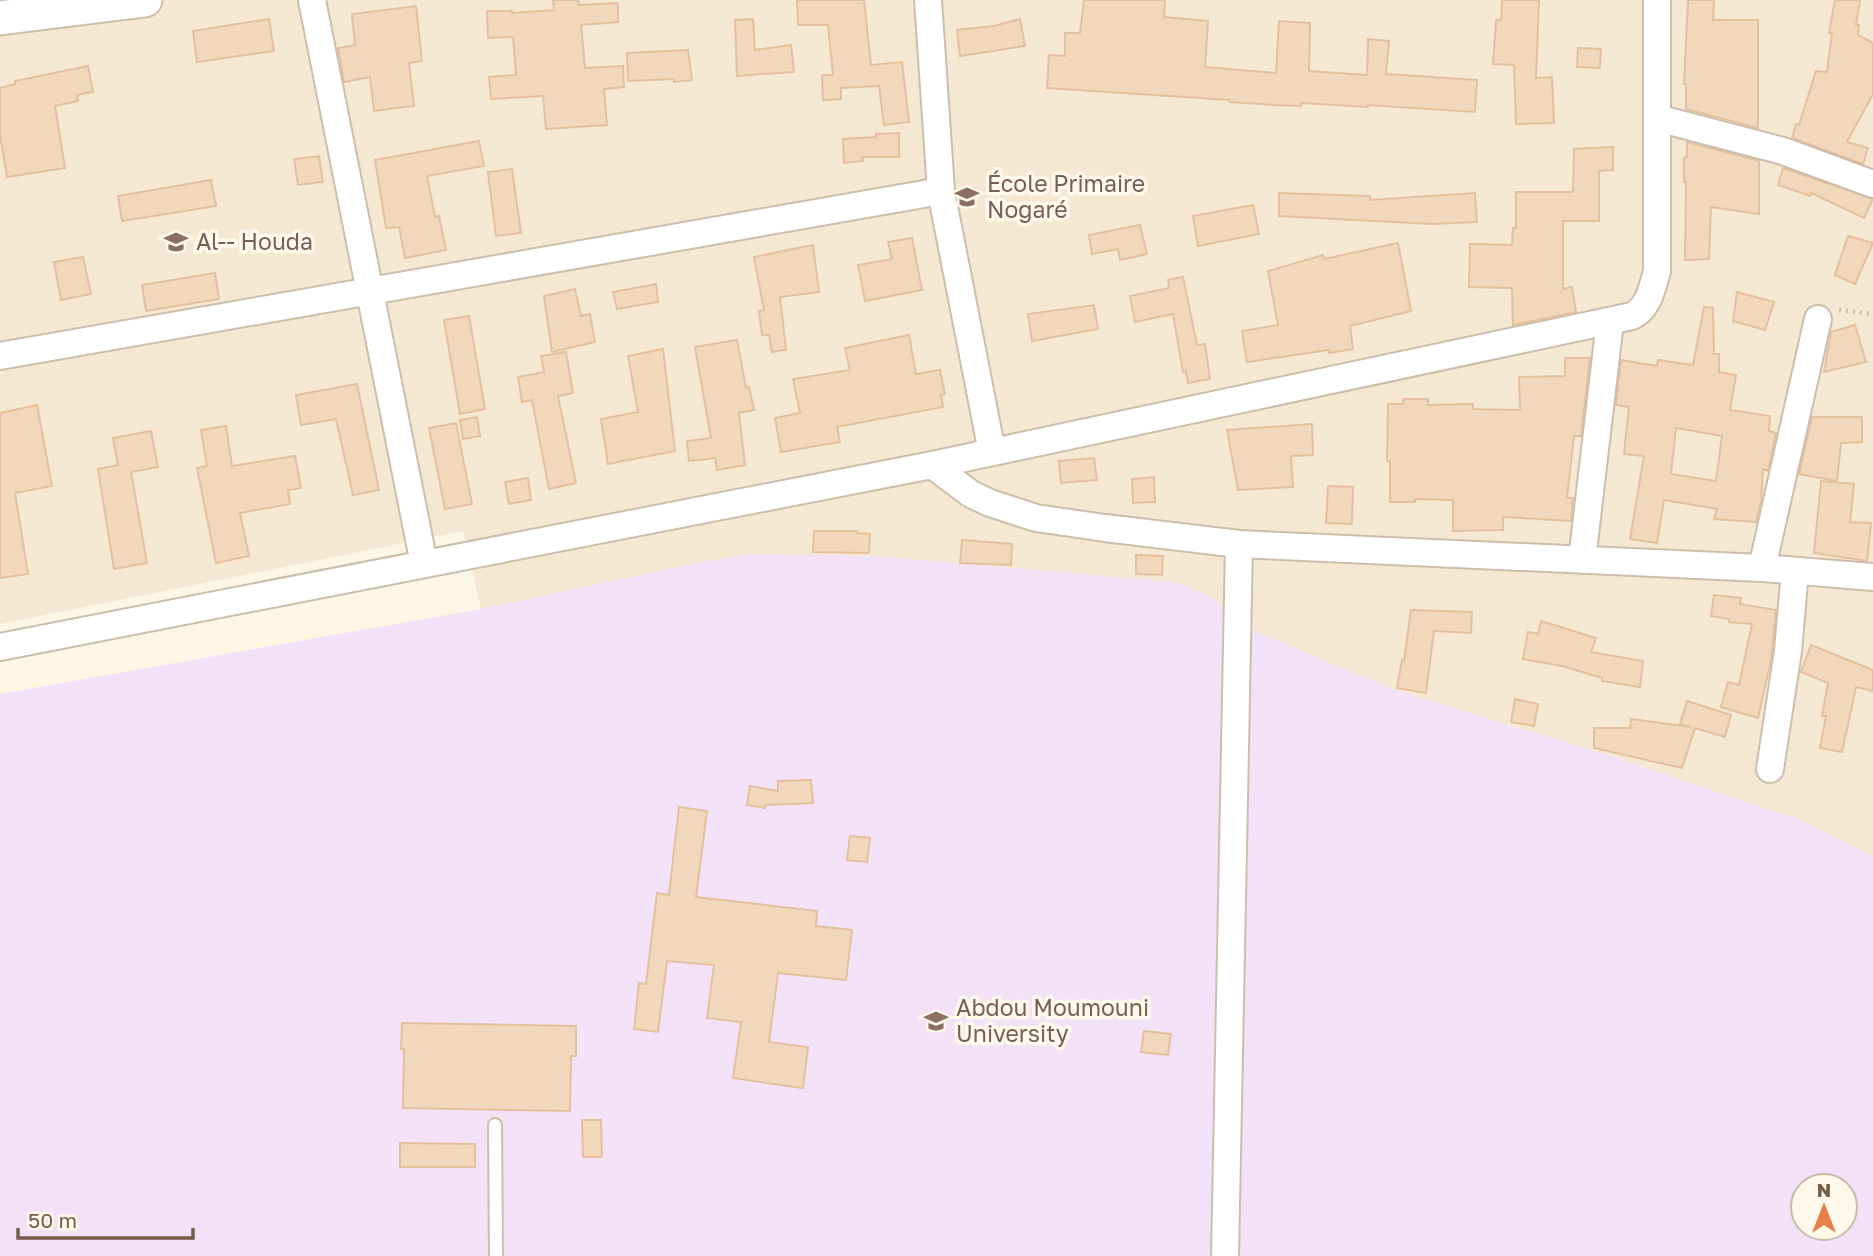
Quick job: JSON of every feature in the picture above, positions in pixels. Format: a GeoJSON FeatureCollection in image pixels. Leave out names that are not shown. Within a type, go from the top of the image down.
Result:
{"type":"FeatureCollection","features":[{"type":"Feature","properties":{"kind":"street"},"geometry":{"type":"LineString","coordinates":[[0,18],[145,0]]}},
{"type":"Feature","properties":{"kind":"street"},"geometry":{"type":"LineString","coordinates":[[312,0],[424,564]]}},
{"type":"Feature","properties":{"kind":"street"},"geometry":{"type":"LineString","coordinates":[[928,0],[942,191],[992,453]]}},
{"type":"Feature","properties":{"kind":"street"},"geometry":{"type":"LineString","coordinates":[[0,647],[992,453],[1610,322],[1639,313],[1648,302],[1657,271],[1657,0]]}},
{"type":"Feature","properties":{"kind":"street"},"geometry":{"type":"LineString","coordinates":[[1657,118],[1783,151],[1873,184]]}},
{"type":"Feature","properties":{"kind":"street"},"geometry":{"type":"LineString","coordinates":[[0,356],[942,191]]}},
{"type":"Feature","properties":{"kind":"street"},"geometry":{"type":"LineString","coordinates":[[1762,568],[1818,319]]}},
{"type":"Feature","properties":{"kind":"street"},"geometry":{"type":"LineString","coordinates":[[1582,560],[1610,322]]}},
{"type":"Feature","properties":{"kind":"street"},"geometry":{"type":"LineString","coordinates":[[932,465],[971,494],[1035,518],[1239,544],[1762,568],[1873,578]]}},
{"type":"Feature","properties":{"kind":"street"},"geometry":{"type":"LineString","coordinates":[[1225,1256],[1239,544]]}},
{"type":"Feature","properties":{"kind":"street"},"geometry":{"type":"LineString","coordinates":[[1770,769],[1795,571]]}},
{"type":"Feature","properties":{"kind":"lane"},"geometry":{"type":"LineString","coordinates":[[495,1125],[496,1256]]}},
{"type":"Feature","properties":{"kind":"shaded area"},"geometry":{"type":"Polygon","coordinates":[[[0,0],[1873,0],[1873,857],[1800,820],[1617,758],[1395,690],[1256,632],[1207,595],[712,560],[481,609],[463,531],[0,624],[0,0]]]}},
{"type":"Feature","properties":{"kind":"shaded area","name":"Abdou Moumouni University"},"geometry":{"type":"Polygon","coordinates":[[[752,554],[873,556],[1174,582],[1207,595],[1256,632],[1395,690],[1617,758],[1800,820],[1873,857],[1873,1256],[0,1256],[0,694],[481,609],[752,554]]]}},
{"type":"Feature","properties":{"kind":"building"},"geometry":{"type":"Polygon","coordinates":[[[553,0],[578,0],[579,5],[618,3],[618,22],[581,25],[585,68],[623,66],[624,87],[604,89],[607,125],[546,129],[543,96],[491,99],[489,77],[516,75],[513,37],[488,38],[487,11],[512,13],[554,10],[553,0]]]}},
{"type":"Feature","properties":{"kind":"building"},"geometry":{"type":"Polygon","coordinates":[[[797,0],[864,0],[871,65],[902,62],[909,122],[884,125],[879,86],[841,88],[841,99],[823,100],[822,75],[833,75],[828,25],[798,25],[797,0]]]}},
{"type":"Feature","properties":{"kind":"building"},"geometry":{"type":"Polygon","coordinates":[[[1084,0],[1165,0],[1164,17],[1208,21],[1205,67],[1276,73],[1279,21],[1310,23],[1309,71],[1367,75],[1368,39],[1389,41],[1386,74],[1477,80],[1475,112],[1368,105],[1274,105],[1047,88],[1049,55],[1065,56],[1065,33],[1080,33],[1084,0]]]}},
{"type":"Feature","properties":{"kind":"building"},"geometry":{"type":"Polygon","coordinates":[[[1502,0],[1539,0],[1536,78],[1552,77],[1554,123],[1516,124],[1514,65],[1493,64],[1496,20],[1501,20],[1502,0]]]}},
{"type":"Feature","properties":{"kind":"building"},"geometry":{"type":"Polygon","coordinates":[[[1688,0],[1714,0],[1713,20],[1758,20],[1758,128],[1686,109],[1684,84],[1688,0]]]}},
{"type":"Feature","properties":{"kind":"building"},"geometry":{"type":"Polygon","coordinates":[[[1835,0],[1860,0],[1856,25],[1859,25],[1858,35],[1873,43],[1873,94],[1847,142],[1868,148],[1863,164],[1792,138],[1796,124],[1799,125],[1816,71],[1827,72],[1832,33],[1829,33],[1835,0]]]}},
{"type":"Feature","properties":{"kind":"building"},"geometry":{"type":"Polygon","coordinates":[[[416,6],[422,61],[409,63],[414,106],[374,111],[370,77],[344,82],[338,48],[355,45],[352,14],[416,6]]]}},
{"type":"Feature","properties":{"kind":"building"},"geometry":{"type":"Polygon","coordinates":[[[269,19],[274,51],[197,62],[193,31],[269,19]]]}},
{"type":"Feature","properties":{"kind":"building"},"geometry":{"type":"Polygon","coordinates":[[[753,19],[755,50],[791,45],[794,72],[737,76],[735,20],[753,19]]]}},
{"type":"Feature","properties":{"kind":"building"},"geometry":{"type":"Polygon","coordinates":[[[1020,19],[1025,46],[960,56],[957,30],[994,26],[1020,19]]]}},
{"type":"Feature","properties":{"kind":"building"},"geometry":{"type":"Polygon","coordinates":[[[1578,48],[1601,49],[1600,68],[1577,67],[1578,48]]]}},
{"type":"Feature","properties":{"kind":"building"},"geometry":{"type":"Polygon","coordinates":[[[688,50],[692,80],[628,81],[627,53],[688,50]]]}},
{"type":"Feature","properties":{"kind":"building"},"geometry":{"type":"Polygon","coordinates":[[[88,66],[93,92],[77,95],[78,101],[55,106],[65,168],[7,177],[0,135],[0,88],[15,84],[15,81],[88,66]]]}},
{"type":"Feature","properties":{"kind":"building"},"geometry":{"type":"Polygon","coordinates":[[[899,133],[899,157],[862,157],[863,161],[844,163],[843,139],[899,133]]]}},
{"type":"Feature","properties":{"kind":"building"},"geometry":{"type":"Polygon","coordinates":[[[479,141],[484,166],[427,176],[435,217],[439,216],[446,250],[405,258],[399,227],[386,228],[375,160],[479,141]]]}},
{"type":"Feature","properties":{"kind":"building"},"geometry":{"type":"Polygon","coordinates":[[[1687,142],[1759,161],[1759,214],[1711,207],[1709,259],[1685,260],[1684,158],[1687,157],[1687,142]]]}},
{"type":"Feature","properties":{"kind":"building"},"geometry":{"type":"Polygon","coordinates":[[[1613,147],[1613,170],[1599,171],[1599,221],[1563,221],[1563,289],[1572,287],[1576,312],[1513,325],[1512,288],[1469,287],[1470,244],[1512,245],[1513,228],[1516,228],[1516,192],[1573,192],[1574,149],[1613,147]]]}},
{"type":"Feature","properties":{"kind":"building"},"geometry":{"type":"Polygon","coordinates":[[[319,156],[323,182],[298,185],[294,159],[319,156]]]}},
{"type":"Feature","properties":{"kind":"building"},"geometry":{"type":"Polygon","coordinates":[[[1783,168],[1873,199],[1864,218],[1811,193],[1810,196],[1778,185],[1783,168]]]}},
{"type":"Feature","properties":{"kind":"building"},"geometry":{"type":"Polygon","coordinates":[[[512,169],[521,233],[496,236],[488,172],[512,169]]]}},
{"type":"Feature","properties":{"kind":"building"},"geometry":{"type":"Polygon","coordinates":[[[211,180],[216,206],[122,221],[118,196],[211,180]]]}},
{"type":"Feature","properties":{"kind":"building"},"geometry":{"type":"Polygon","coordinates":[[[1279,193],[1370,196],[1370,200],[1475,193],[1477,222],[1433,224],[1279,216],[1279,193]]]}},
{"type":"Feature","properties":{"kind":"building"},"geometry":{"type":"Polygon","coordinates":[[[1253,205],[1259,234],[1198,246],[1193,216],[1253,205]]]}},
{"type":"Feature","properties":{"kind":"building"},"geometry":{"type":"Polygon","coordinates":[[[1140,225],[1147,254],[1120,260],[1118,249],[1092,254],[1089,235],[1140,225]]]}},
{"type":"Feature","properties":{"kind":"building"},"geometry":{"type":"Polygon","coordinates":[[[1848,236],[1873,243],[1855,284],[1835,275],[1848,236]]]}},
{"type":"Feature","properties":{"kind":"building"},"geometry":{"type":"Polygon","coordinates":[[[912,238],[922,290],[865,301],[858,265],[892,259],[888,242],[912,238]]]}},
{"type":"Feature","properties":{"kind":"building"},"geometry":{"type":"Polygon","coordinates":[[[1398,243],[1411,311],[1350,326],[1353,349],[1247,362],[1242,331],[1278,325],[1268,271],[1323,255],[1324,259],[1398,243]]]}},
{"type":"Feature","properties":{"kind":"building"},"geometry":{"type":"Polygon","coordinates":[[[813,245],[819,292],[780,297],[786,350],[772,352],[769,335],[762,335],[759,311],[764,310],[754,257],[813,245]]]}},
{"type":"Feature","properties":{"kind":"building"},"geometry":{"type":"Polygon","coordinates":[[[83,257],[91,294],[61,300],[54,262],[83,257]]]}},
{"type":"Feature","properties":{"kind":"building"},"geometry":{"type":"Polygon","coordinates":[[[215,273],[219,299],[146,311],[142,285],[215,273]]]}},
{"type":"Feature","properties":{"kind":"building"},"geometry":{"type":"Polygon","coordinates":[[[1183,277],[1197,345],[1205,344],[1210,379],[1188,383],[1186,371],[1183,372],[1173,314],[1135,322],[1130,296],[1169,288],[1168,280],[1183,277]]]}},
{"type":"Feature","properties":{"kind":"building"},"geometry":{"type":"Polygon","coordinates":[[[656,284],[658,302],[617,309],[613,292],[656,284]]]}},
{"type":"Feature","properties":{"kind":"building"},"geometry":{"type":"Polygon","coordinates":[[[575,289],[581,316],[590,314],[595,342],[552,352],[544,296],[575,289]]]}},
{"type":"Feature","properties":{"kind":"building"},"geometry":{"type":"Polygon","coordinates":[[[1737,292],[1774,302],[1765,330],[1733,321],[1737,292]]]}},
{"type":"Feature","properties":{"kind":"building"},"geometry":{"type":"Polygon","coordinates":[[[1094,305],[1098,329],[1032,341],[1028,314],[1094,305]]]}},
{"type":"Feature","properties":{"kind":"building"},"geometry":{"type":"Polygon","coordinates":[[[1704,307],[1713,308],[1714,354],[1719,354],[1719,372],[1736,375],[1730,410],[1770,416],[1769,431],[1776,433],[1768,471],[1763,469],[1761,501],[1756,522],[1714,519],[1717,509],[1664,500],[1657,543],[1630,539],[1644,456],[1624,454],[1629,407],[1616,405],[1621,360],[1657,366],[1658,360],[1693,365],[1704,307]],[[1676,428],[1671,474],[1716,481],[1722,436],[1676,428]]]}},
{"type":"Feature","properties":{"kind":"building"},"geometry":{"type":"Polygon","coordinates":[[[469,316],[485,409],[460,414],[444,320],[469,316]]]}},
{"type":"Feature","properties":{"kind":"building"},"geometry":{"type":"Polygon","coordinates":[[[1855,325],[1866,362],[1824,372],[1831,332],[1855,325]]]}},
{"type":"Feature","properties":{"kind":"building"},"geometry":{"type":"Polygon","coordinates":[[[909,335],[916,374],[940,370],[945,394],[941,395],[943,407],[837,427],[840,442],[781,452],[775,418],[800,413],[793,379],[850,370],[845,348],[909,335]]]}},
{"type":"Feature","properties":{"kind":"building"},"geometry":{"type":"Polygon","coordinates":[[[737,340],[746,388],[749,387],[754,410],[739,413],[745,465],[717,470],[715,458],[689,461],[687,441],[711,438],[695,347],[737,340]]]}},
{"type":"Feature","properties":{"kind":"building"},"geometry":{"type":"Polygon","coordinates":[[[663,349],[675,451],[608,464],[601,419],[638,412],[628,356],[663,349]]]}},
{"type":"Feature","properties":{"kind":"building"},"geometry":{"type":"Polygon","coordinates":[[[566,352],[573,393],[558,396],[576,483],[549,489],[532,400],[522,402],[518,377],[544,372],[541,356],[566,352]]]}},
{"type":"Feature","properties":{"kind":"building"},"geometry":{"type":"Polygon","coordinates":[[[1565,358],[1590,358],[1581,436],[1574,436],[1567,498],[1573,498],[1571,521],[1503,517],[1503,530],[1453,531],[1453,500],[1415,499],[1415,502],[1390,502],[1390,461],[1387,461],[1388,404],[1403,404],[1403,399],[1428,399],[1428,405],[1473,404],[1473,409],[1520,410],[1519,377],[1565,376],[1565,358]]]}},
{"type":"Feature","properties":{"kind":"building"},"geometry":{"type":"Polygon","coordinates":[[[357,384],[379,490],[353,495],[336,419],[301,425],[296,395],[357,384]]]}},
{"type":"Feature","properties":{"kind":"building"},"geometry":{"type":"Polygon","coordinates":[[[37,405],[52,486],[15,493],[28,574],[0,578],[0,413],[37,405]]]}},
{"type":"Feature","properties":{"kind":"building"},"geometry":{"type":"Polygon","coordinates":[[[477,417],[480,436],[463,439],[460,420],[477,417]]]}},
{"type":"Feature","properties":{"kind":"building"},"geometry":{"type":"Polygon","coordinates":[[[1812,417],[1862,417],[1862,442],[1841,443],[1837,481],[1799,474],[1812,417]]]}},
{"type":"Feature","properties":{"kind":"building"},"geometry":{"type":"Polygon","coordinates":[[[456,423],[472,504],[445,509],[429,428],[456,423]]]}},
{"type":"Feature","properties":{"kind":"building"},"geometry":{"type":"Polygon","coordinates":[[[1312,424],[1313,455],[1291,456],[1293,487],[1238,490],[1227,430],[1312,424]]]}},
{"type":"Feature","properties":{"kind":"building"},"geometry":{"type":"Polygon","coordinates":[[[226,426],[232,466],[295,456],[301,488],[288,490],[290,504],[240,513],[249,556],[216,563],[197,468],[207,466],[201,430],[226,426]]]}},
{"type":"Feature","properties":{"kind":"building"},"geometry":{"type":"Polygon","coordinates":[[[151,431],[158,467],[131,472],[147,563],[114,569],[98,469],[118,465],[113,438],[151,431]]]}},
{"type":"Feature","properties":{"kind":"building"},"geometry":{"type":"Polygon","coordinates":[[[1094,458],[1097,480],[1061,483],[1059,461],[1094,458]]]}},
{"type":"Feature","properties":{"kind":"building"},"geometry":{"type":"Polygon","coordinates":[[[1154,477],[1155,502],[1133,503],[1132,479],[1154,477]]]}},
{"type":"Feature","properties":{"kind":"building"},"geometry":{"type":"Polygon","coordinates":[[[528,478],[531,500],[509,504],[505,482],[528,478]]]}},
{"type":"Feature","properties":{"kind":"building"},"geometry":{"type":"Polygon","coordinates":[[[1821,481],[1854,484],[1850,522],[1871,523],[1867,561],[1814,553],[1821,481]]]}},
{"type":"Feature","properties":{"kind":"building"},"geometry":{"type":"Polygon","coordinates":[[[1328,486],[1353,487],[1352,524],[1326,523],[1328,486]]]}},
{"type":"Feature","properties":{"kind":"building"},"geometry":{"type":"Polygon","coordinates":[[[814,531],[857,531],[870,534],[869,553],[813,552],[814,531]]]}},
{"type":"Feature","properties":{"kind":"building"},"geometry":{"type":"Polygon","coordinates":[[[962,540],[1012,544],[1011,565],[960,563],[962,540]]]}},
{"type":"Feature","properties":{"kind":"building"},"geometry":{"type":"Polygon","coordinates":[[[1136,555],[1163,556],[1162,575],[1136,574],[1136,555]]]}},
{"type":"Feature","properties":{"kind":"building"},"geometry":{"type":"Polygon","coordinates":[[[1714,595],[1741,598],[1740,604],[1776,610],[1771,660],[1758,718],[1721,707],[1728,682],[1739,685],[1752,624],[1729,622],[1729,619],[1711,616],[1714,595]]]}},
{"type":"Feature","properties":{"kind":"building"},"geometry":{"type":"Polygon","coordinates":[[[1411,610],[1472,612],[1471,633],[1434,631],[1426,693],[1397,688],[1402,660],[1404,661],[1411,610]]]}},
{"type":"Feature","properties":{"kind":"building"},"geometry":{"type":"Polygon","coordinates":[[[1541,621],[1596,638],[1591,652],[1643,661],[1640,687],[1602,681],[1602,678],[1562,666],[1523,659],[1528,632],[1538,634],[1541,621]]]}},
{"type":"Feature","properties":{"kind":"building"},"geometry":{"type":"Polygon","coordinates":[[[1811,645],[1873,670],[1873,691],[1856,687],[1842,752],[1820,748],[1828,683],[1801,672],[1811,645]]]}},
{"type":"Feature","properties":{"kind":"building"},"geometry":{"type":"Polygon","coordinates":[[[1515,699],[1538,704],[1534,726],[1511,722],[1515,699]]]}},
{"type":"Feature","properties":{"kind":"building"},"geometry":{"type":"Polygon","coordinates":[[[1687,701],[1731,715],[1725,737],[1695,728],[1682,768],[1594,748],[1594,728],[1630,728],[1631,719],[1691,727],[1680,724],[1687,701]]]}},
{"type":"Feature","properties":{"kind":"building"},"geometry":{"type":"Polygon","coordinates":[[[811,780],[813,803],[765,805],[765,808],[747,805],[750,786],[778,791],[778,781],[811,780]]]}},
{"type":"Feature","properties":{"kind":"building"},"geometry":{"type":"Polygon","coordinates":[[[679,807],[707,811],[696,897],[817,911],[816,926],[852,930],[846,980],[778,973],[769,1042],[808,1047],[803,1088],[733,1078],[741,1022],[707,1018],[714,965],[667,961],[658,1032],[634,1029],[639,983],[646,984],[657,893],[669,895],[679,807]]]}},
{"type":"Feature","properties":{"kind":"building"},"geometry":{"type":"Polygon","coordinates":[[[850,836],[870,838],[867,862],[847,860],[850,836]]]}},
{"type":"Feature","properties":{"kind":"building"},"geometry":{"type":"Polygon","coordinates":[[[402,1023],[576,1026],[576,1056],[571,1056],[570,1111],[403,1108],[402,1023]]]}},
{"type":"Feature","properties":{"kind":"building"},"geometry":{"type":"Polygon","coordinates":[[[1144,1031],[1171,1034],[1168,1055],[1141,1052],[1144,1031]]]}},
{"type":"Feature","properties":{"kind":"building"},"geometry":{"type":"Polygon","coordinates":[[[582,1120],[601,1120],[602,1157],[583,1157],[582,1120]]]}},
{"type":"Feature","properties":{"kind":"building"},"geometry":{"type":"Polygon","coordinates":[[[400,1143],[475,1144],[475,1167],[400,1167],[400,1143]]]}},
{"type":"Feature","properties":{"kind":"place","name":"École Primaire Nogaré"},"geometry":{"type":"Point","coordinates":[967,197]}},
{"type":"Feature","properties":{"kind":"place","name":"Al-- Houda"},"geometry":{"type":"Point","coordinates":[176,242]}},
{"type":"Feature","properties":{"kind":"place","name":"Abdou Moumouni University"},"geometry":{"type":"Point","coordinates":[936,1021]}}]}
